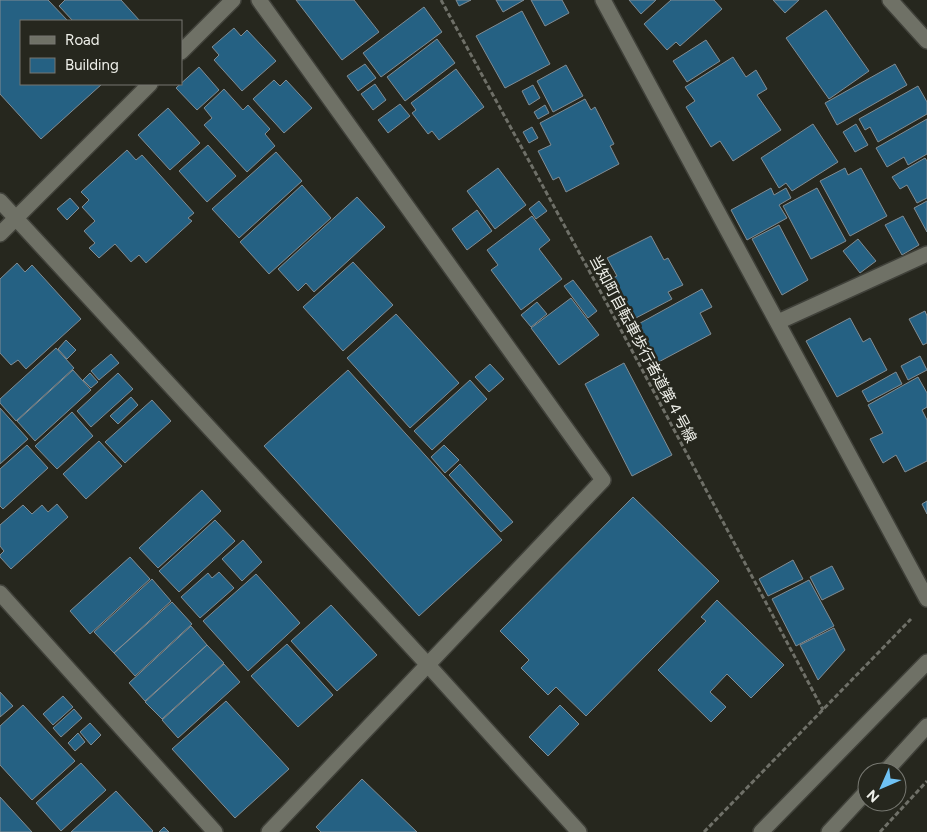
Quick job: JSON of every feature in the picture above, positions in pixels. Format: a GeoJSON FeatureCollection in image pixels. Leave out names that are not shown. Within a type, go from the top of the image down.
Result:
{"type":"FeatureCollection","features":[{"type":"Feature","properties":{"kind":"street"},"geometry":{"type":"LineString","coordinates":[[182,51],[233,0]]}},
{"type":"Feature","properties":{"kind":"street"},"geometry":{"type":"LineString","coordinates":[[259,0],[603,480],[269,832]]}},
{"type":"Feature","properties":{"kind":"street"},"geometry":{"type":"LineString","coordinates":[[603,0],[927,599]]}},
{"type":"Feature","properties":{"kind":"street"},"geometry":{"type":"LineString","coordinates":[[890,0],[927,41]]}},
{"type":"Feature","properties":{"kind":"street"},"geometry":{"type":"LineString","coordinates":[[0,234],[149,85]]}},
{"type":"Feature","properties":{"kind":"street"},"geometry":{"type":"LineString","coordinates":[[0,201],[428,664],[579,832]]}},
{"type":"Feature","properties":{"kind":"street"},"geometry":{"type":"LineString","coordinates":[[778,322],[927,254]]}},
{"type":"Feature","properties":{"kind":"street"},"geometry":{"type":"LineString","coordinates":[[0,593],[215,832]]}},
{"type":"Feature","properties":{"kind":"street"},"geometry":{"type":"LineString","coordinates":[[761,832],[927,662]]}},
{"type":"Feature","properties":{"kind":"street"},"geometry":{"type":"LineString","coordinates":[[894,762],[927,726]]}},
{"type":"Feature","properties":{"kind":"street"},"geometry":{"type":"LineString","coordinates":[[829,832],[857,802]]}},
{"type":"Feature","properties":{"kind":"path","name":"当知町自転車歩行者道第４号線"},"geometry":{"type":"LineString","coordinates":[[440,0],[604,298],[823,710]]}},
{"type":"Feature","properties":{"kind":"path"},"geometry":{"type":"LineString","coordinates":[[704,832],[915,614]]}},
{"type":"Feature","properties":{"kind":"path"},"geometry":{"type":"LineString","coordinates":[[880,832],[927,781]]}},
{"type":"Feature","properties":{"kind":"building"},"geometry":{"type":"Polygon","coordinates":[[[0,0],[48,0],[67,20],[20,20],[20,85],[101,85],[41,139],[0,94],[0,0]]]}},
{"type":"Feature","properties":{"kind":"building"},"geometry":{"type":"Polygon","coordinates":[[[65,0],[121,0],[139,20],[72,20],[59,6],[65,0]]]}},
{"type":"Feature","properties":{"kind":"building"},"geometry":{"type":"Polygon","coordinates":[[[296,0],[354,0],[379,32],[342,60],[296,0]]]}},
{"type":"Feature","properties":{"kind":"building"},"geometry":{"type":"Polygon","coordinates":[[[456,0],[471,0],[459,6],[456,0]]]}},
{"type":"Feature","properties":{"kind":"building"},"geometry":{"type":"Polygon","coordinates":[[[496,0],[524,0],[503,12],[496,0]]]}},
{"type":"Feature","properties":{"kind":"building"},"geometry":{"type":"Polygon","coordinates":[[[531,0],[562,0],[569,13],[545,26],[531,0]]]}},
{"type":"Feature","properties":{"kind":"building"},"geometry":{"type":"Polygon","coordinates":[[[629,0],[656,0],[641,14],[629,0]]]}},
{"type":"Feature","properties":{"kind":"building"},"geometry":{"type":"Polygon","coordinates":[[[671,0],[714,0],[722,9],[680,46],[676,42],[667,50],[644,24],[671,0]]]}},
{"type":"Feature","properties":{"kind":"building"},"geometry":{"type":"Polygon","coordinates":[[[773,0],[799,0],[785,13],[773,0]]]}},
{"type":"Feature","properties":{"kind":"building"},"geometry":{"type":"Polygon","coordinates":[[[424,7],[442,32],[381,77],[363,53],[424,7]]]}},
{"type":"Feature","properties":{"kind":"building"},"geometry":{"type":"Polygon","coordinates":[[[826,10],[869,71],[829,99],[786,38],[826,10]]]}},
{"type":"Feature","properties":{"kind":"building"},"geometry":{"type":"Polygon","coordinates":[[[522,11],[550,64],[505,88],[476,36],[522,11]]]}},
{"type":"Feature","properties":{"kind":"building"},"geometry":{"type":"Polygon","coordinates":[[[234,28],[241,36],[247,30],[276,61],[242,91],[214,60],[219,55],[212,47],[234,28]]]}},
{"type":"Feature","properties":{"kind":"building"},"geometry":{"type":"Polygon","coordinates":[[[437,39],[455,63],[405,101],[387,77],[437,39]]]}},
{"type":"Feature","properties":{"kind":"building"},"geometry":{"type":"Polygon","coordinates":[[[706,40],[720,61],[687,82],[673,61],[706,40]]]}},
{"type":"Feature","properties":{"kind":"building"},"geometry":{"type":"Polygon","coordinates":[[[733,57],[746,77],[756,70],[767,89],[757,95],[781,130],[733,161],[720,141],[711,147],[686,107],[695,101],[685,87],[733,57]]]}},
{"type":"Feature","properties":{"kind":"building"},"geometry":{"type":"Polygon","coordinates":[[[365,64],[376,78],[358,91],[347,76],[365,64]]]}},
{"type":"Feature","properties":{"kind":"building"},"geometry":{"type":"Polygon","coordinates":[[[895,64],[907,85],[837,125],[825,103],[895,64]]]}},
{"type":"Feature","properties":{"kind":"building"},"geometry":{"type":"Polygon","coordinates":[[[566,65],[583,96],[553,112],[537,81],[566,65]]]}},
{"type":"Feature","properties":{"kind":"building"},"geometry":{"type":"Polygon","coordinates":[[[199,67],[219,90],[197,110],[176,88],[182,85],[182,83],[199,67]]]}},
{"type":"Feature","properties":{"kind":"building"},"geometry":{"type":"Polygon","coordinates":[[[456,69],[484,107],[439,140],[432,131],[428,134],[412,113],[416,110],[411,103],[456,69]]]}},
{"type":"Feature","properties":{"kind":"building"},"geometry":{"type":"Polygon","coordinates":[[[274,80],[280,86],[286,80],[312,108],[284,133],[253,99],[274,80]]]}},
{"type":"Feature","properties":{"kind":"building"},"geometry":{"type":"Polygon","coordinates":[[[375,84],[386,100],[373,110],[361,94],[375,84]]]}},
{"type":"Feature","properties":{"kind":"building"},"geometry":{"type":"Polygon","coordinates":[[[533,85],[540,98],[529,105],[522,91],[533,85]]]}},
{"type":"Feature","properties":{"kind":"building"},"geometry":{"type":"Polygon","coordinates":[[[918,86],[927,102],[927,114],[878,142],[870,127],[865,130],[859,119],[918,86]]]}},
{"type":"Feature","properties":{"kind":"building"},"geometry":{"type":"Polygon","coordinates":[[[224,89],[243,110],[248,105],[270,129],[265,134],[275,146],[247,172],[204,125],[212,118],[204,108],[224,89]]]}},
{"type":"Feature","properties":{"kind":"building"},"geometry":{"type":"Polygon","coordinates":[[[585,99],[591,110],[595,107],[614,144],[610,146],[619,164],[566,192],[559,177],[553,180],[538,151],[551,145],[540,123],[585,99]]]}},
{"type":"Feature","properties":{"kind":"building"},"geometry":{"type":"Polygon","coordinates":[[[400,104],[410,116],[388,133],[378,120],[400,104]]]}},
{"type":"Feature","properties":{"kind":"building"},"geometry":{"type":"Polygon","coordinates":[[[545,105],[549,113],[538,119],[534,112],[545,105]]]}},
{"type":"Feature","properties":{"kind":"building"},"geometry":{"type":"Polygon","coordinates":[[[168,108],[200,143],[170,170],[138,135],[168,108]]]}},
{"type":"Feature","properties":{"kind":"building"},"geometry":{"type":"Polygon","coordinates":[[[927,119],[927,154],[908,165],[904,157],[887,167],[876,148],[927,119]]]}},
{"type":"Feature","properties":{"kind":"building"},"geometry":{"type":"Polygon","coordinates":[[[813,124],[838,162],[792,191],[786,183],[779,188],[761,158],[813,124]]]}},
{"type":"Feature","properties":{"kind":"building"},"geometry":{"type":"Polygon","coordinates":[[[856,124],[868,145],[855,152],[843,132],[856,124]]]}},
{"type":"Feature","properties":{"kind":"building"},"geometry":{"type":"Polygon","coordinates":[[[532,127],[538,138],[529,143],[523,132],[532,127]]]}},
{"type":"Feature","properties":{"kind":"building"},"geometry":{"type":"Polygon","coordinates":[[[208,145],[236,176],[207,202],[179,171],[208,145]]]}},
{"type":"Feature","properties":{"kind":"building"},"geometry":{"type":"Polygon","coordinates":[[[127,150],[136,160],[142,155],[194,213],[188,218],[192,221],[146,263],[139,255],[131,262],[115,244],[99,258],[89,248],[95,243],[84,231],[95,221],[82,207],[89,200],[81,192],[127,150]]]}},
{"type":"Feature","properties":{"kind":"building"},"geometry":{"type":"Polygon","coordinates":[[[276,152],[302,181],[239,238],[212,209],[276,152]]]}},
{"type":"Feature","properties":{"kind":"building"},"geometry":{"type":"Polygon","coordinates":[[[925,158],[927,161],[927,198],[917,203],[907,185],[900,189],[892,177],[925,158]]]}},
{"type":"Feature","properties":{"kind":"building"},"geometry":{"type":"Polygon","coordinates":[[[498,168],[526,205],[495,229],[467,191],[498,168]]]}},
{"type":"Feature","properties":{"kind":"building"},"geometry":{"type":"Polygon","coordinates":[[[845,168],[848,175],[861,168],[887,216],[850,236],[820,181],[845,168]]]}},
{"type":"Feature","properties":{"kind":"building"},"geometry":{"type":"Polygon","coordinates":[[[302,185],[331,218],[269,274],[240,242],[302,185]]]}},
{"type":"Feature","properties":{"kind":"building"},"geometry":{"type":"Polygon","coordinates":[[[771,188],[774,195],[786,188],[791,198],[779,205],[787,218],[747,240],[731,210],[771,188]]]}},
{"type":"Feature","properties":{"kind":"building"},"geometry":{"type":"Polygon","coordinates":[[[817,188],[846,241],[811,259],[783,206],[817,188]]]}},
{"type":"Feature","properties":{"kind":"building"},"geometry":{"type":"Polygon","coordinates":[[[357,197],[385,227],[314,292],[306,283],[298,291],[278,269],[357,197]]]}},
{"type":"Feature","properties":{"kind":"building"},"geometry":{"type":"Polygon","coordinates":[[[70,198],[79,208],[67,220],[57,209],[70,198]]]}},
{"type":"Feature","properties":{"kind":"building"},"geometry":{"type":"Polygon","coordinates":[[[539,201],[547,211],[536,219],[529,209],[539,201]]]}},
{"type":"Feature","properties":{"kind":"building"},"geometry":{"type":"Polygon","coordinates":[[[927,201],[927,232],[914,208],[927,201]]]}},
{"type":"Feature","properties":{"kind":"building"},"geometry":{"type":"Polygon","coordinates":[[[477,210],[492,231],[467,250],[452,229],[477,210]]]}},
{"type":"Feature","properties":{"kind":"building"},"geometry":{"type":"Polygon","coordinates":[[[532,216],[550,240],[539,249],[562,279],[521,310],[491,270],[498,265],[487,250],[532,216]]]}},
{"type":"Feature","properties":{"kind":"building"},"geometry":{"type":"Polygon","coordinates":[[[903,216],[919,245],[902,255],[885,225],[903,216]]]}},
{"type":"Feature","properties":{"kind":"building"},"geometry":{"type":"Polygon","coordinates":[[[779,225],[808,280],[782,295],[752,239],[779,225]]]}},
{"type":"Feature","properties":{"kind":"building"},"geometry":{"type":"Polygon","coordinates":[[[651,236],[664,260],[668,258],[683,285],[668,292],[672,299],[632,320],[611,279],[617,276],[607,258],[651,236]]]}},
{"type":"Feature","properties":{"kind":"building"},"geometry":{"type":"Polygon","coordinates":[[[858,239],[876,261],[860,273],[843,251],[858,239]]]}},
{"type":"Feature","properties":{"kind":"building"},"geometry":{"type":"Polygon","coordinates":[[[353,262],[393,305],[343,351],[303,307],[353,262]]]}},
{"type":"Feature","properties":{"kind":"building"},"geometry":{"type":"Polygon","coordinates":[[[17,263],[25,272],[32,265],[81,319],[26,369],[18,360],[11,365],[0,353],[0,279],[17,263]]]}},
{"type":"Feature","properties":{"kind":"building"},"geometry":{"type":"Polygon","coordinates":[[[573,280],[597,311],[588,318],[564,286],[573,280]]]}},
{"type":"Feature","properties":{"kind":"building"},"geometry":{"type":"Polygon","coordinates":[[[702,289],[712,307],[700,313],[711,334],[653,365],[633,327],[702,289]]]}},
{"type":"Feature","properties":{"kind":"building"},"geometry":{"type":"Polygon","coordinates":[[[571,298],[599,335],[559,365],[531,328],[571,298]]]}},
{"type":"Feature","properties":{"kind":"building"},"geometry":{"type":"Polygon","coordinates":[[[537,302],[547,314],[531,327],[521,315],[537,302]]]}},
{"type":"Feature","properties":{"kind":"building"},"geometry":{"type":"Polygon","coordinates":[[[925,311],[927,316],[927,343],[923,345],[909,319],[925,311]]]}},
{"type":"Feature","properties":{"kind":"building"},"geometry":{"type":"Polygon","coordinates":[[[396,314],[459,383],[410,428],[347,358],[396,314]]]}},
{"type":"Feature","properties":{"kind":"building"},"geometry":{"type":"Polygon","coordinates":[[[850,318],[863,342],[870,338],[887,370],[837,397],[806,341],[850,318]]]}},
{"type":"Feature","properties":{"kind":"building"},"geometry":{"type":"Polygon","coordinates":[[[66,340],[76,350],[67,359],[58,349],[66,340]]]}},
{"type":"Feature","properties":{"kind":"building"},"geometry":{"type":"Polygon","coordinates":[[[56,348],[74,368],[16,421],[0,403],[0,399],[56,348]]]}},
{"type":"Feature","properties":{"kind":"building"},"geometry":{"type":"Polygon","coordinates":[[[111,354],[119,363],[99,380],[91,371],[111,354]]]}},
{"type":"Feature","properties":{"kind":"building"},"geometry":{"type":"Polygon","coordinates":[[[920,356],[927,370],[908,380],[901,366],[920,356]]]}},
{"type":"Feature","properties":{"kind":"building"},"geometry":{"type":"Polygon","coordinates":[[[624,363],[672,455],[632,476],[585,384],[624,363]]]}},
{"type":"Feature","properties":{"kind":"building"},"geometry":{"type":"Polygon","coordinates":[[[490,364],[504,379],[489,392],[475,377],[490,364]]]}},
{"type":"Feature","properties":{"kind":"building"},"geometry":{"type":"Polygon","coordinates":[[[73,370],[91,390],[35,441],[17,421],[73,370]]]}},
{"type":"Feature","properties":{"kind":"building"},"geometry":{"type":"Polygon","coordinates":[[[348,370],[502,540],[419,616],[264,446],[348,370]]]}},
{"type":"Feature","properties":{"kind":"building"},"geometry":{"type":"Polygon","coordinates":[[[896,372],[902,384],[868,402],[862,391],[896,372]]]}},
{"type":"Feature","properties":{"kind":"building"},"geometry":{"type":"Polygon","coordinates":[[[90,373],[98,382],[91,388],[83,380],[90,373]]]}},
{"type":"Feature","properties":{"kind":"building"},"geometry":{"type":"Polygon","coordinates":[[[118,373],[133,389],[91,427],[77,411],[118,373]]]}},
{"type":"Feature","properties":{"kind":"building"},"geometry":{"type":"Polygon","coordinates":[[[918,377],[927,393],[927,407],[922,410],[927,420],[927,461],[905,472],[896,455],[883,463],[870,439],[883,433],[868,405],[918,377]]]}},
{"type":"Feature","properties":{"kind":"building"},"geometry":{"type":"Polygon","coordinates":[[[470,380],[487,399],[432,450],[414,431],[470,380]]]}},
{"type":"Feature","properties":{"kind":"building"},"geometry":{"type":"Polygon","coordinates":[[[131,397],[138,405],[118,424],[110,416],[131,397]]]}},
{"type":"Feature","properties":{"kind":"building"},"geometry":{"type":"Polygon","coordinates":[[[152,400],[171,421],[125,463],[105,442],[152,400]]]}},
{"type":"Feature","properties":{"kind":"building"},"geometry":{"type":"Polygon","coordinates":[[[0,408],[28,439],[0,464],[0,408]]]}},
{"type":"Feature","properties":{"kind":"building"},"geometry":{"type":"Polygon","coordinates":[[[72,412],[93,436],[57,469],[35,446],[72,412]]]}},
{"type":"Feature","properties":{"kind":"building"},"geometry":{"type":"Polygon","coordinates":[[[99,441],[122,466],[86,499],[63,474],[99,441]]]}},
{"type":"Feature","properties":{"kind":"building"},"geometry":{"type":"Polygon","coordinates":[[[27,445],[48,468],[3,509],[0,506],[0,469],[27,445]]]}},
{"type":"Feature","properties":{"kind":"building"},"geometry":{"type":"Polygon","coordinates":[[[444,445],[459,460],[445,473],[431,457],[444,445]]]}},
{"type":"Feature","properties":{"kind":"building"},"geometry":{"type":"Polygon","coordinates":[[[460,464],[513,522],[501,532],[449,475],[460,464]]]}},
{"type":"Feature","properties":{"kind":"building"},"geometry":{"type":"Polygon","coordinates":[[[202,490],[221,511],[158,568],[139,548],[202,490]]]}},
{"type":"Feature","properties":{"kind":"building"},"geometry":{"type":"Polygon","coordinates":[[[633,497],[719,581],[586,716],[556,687],[548,695],[521,668],[529,660],[500,631],[633,497]]]}},
{"type":"Feature","properties":{"kind":"building"},"geometry":{"type":"Polygon","coordinates":[[[927,501],[927,514],[922,504],[927,501]]]}},
{"type":"Feature","properties":{"kind":"building"},"geometry":{"type":"Polygon","coordinates":[[[57,504],[68,517],[11,569],[0,557],[4,551],[0,546],[0,525],[23,505],[32,514],[42,505],[48,512],[57,504]]]}},
{"type":"Feature","properties":{"kind":"building"},"geometry":{"type":"Polygon","coordinates":[[[215,520],[235,541],[179,592],[159,571],[215,520]]]}},
{"type":"Feature","properties":{"kind":"building"},"geometry":{"type":"Polygon","coordinates":[[[243,540],[262,562],[242,581],[222,559],[243,540]]]}},
{"type":"Feature","properties":{"kind":"building"},"geometry":{"type":"Polygon","coordinates":[[[130,557],[150,579],[90,634],[70,611],[130,557]]]}},
{"type":"Feature","properties":{"kind":"building"},"geometry":{"type":"Polygon","coordinates":[[[793,560],[803,579],[768,596],[759,579],[793,560]]]}},
{"type":"Feature","properties":{"kind":"building"},"geometry":{"type":"Polygon","coordinates":[[[832,566],[844,589],[822,600],[810,577],[832,566]]]}},
{"type":"Feature","properties":{"kind":"building"},"geometry":{"type":"Polygon","coordinates":[[[219,572],[234,588],[200,618],[181,597],[208,573],[212,578],[219,572]]]}},
{"type":"Feature","properties":{"kind":"building"},"geometry":{"type":"Polygon","coordinates":[[[256,574],[300,623],[248,671],[203,621],[256,574]]]}},
{"type":"Feature","properties":{"kind":"building"},"geometry":{"type":"Polygon","coordinates":[[[152,579],[171,601],[114,653],[94,632],[152,579]]]}},
{"type":"Feature","properties":{"kind":"building"},"geometry":{"type":"Polygon","coordinates":[[[809,580],[834,626],[796,646],[772,599],[809,580]]]}},
{"type":"Feature","properties":{"kind":"building"},"geometry":{"type":"Polygon","coordinates":[[[717,600],[784,665],[751,698],[727,674],[710,692],[726,707],[711,722],[658,670],[706,621],[701,617],[717,600]]]}},
{"type":"Feature","properties":{"kind":"building"},"geometry":{"type":"Polygon","coordinates":[[[172,602],[192,624],[135,676],[114,653],[172,602]]]}},
{"type":"Feature","properties":{"kind":"building"},"geometry":{"type":"Polygon","coordinates":[[[331,605],[377,655],[337,691],[291,641],[331,605]]]}},
{"type":"Feature","properties":{"kind":"building"},"geometry":{"type":"Polygon","coordinates":[[[191,626],[207,645],[145,701],[129,683],[191,626]]]}},
{"type":"Feature","properties":{"kind":"building"},"geometry":{"type":"Polygon","coordinates":[[[834,628],[845,650],[818,680],[800,645],[834,628]]]}},
{"type":"Feature","properties":{"kind":"building"},"geometry":{"type":"Polygon","coordinates":[[[287,644],[333,695],[298,727],[251,676],[287,644]]]}},
{"type":"Feature","properties":{"kind":"building"},"geometry":{"type":"Polygon","coordinates":[[[207,645],[224,663],[162,719],[145,702],[207,645]]]}},
{"type":"Feature","properties":{"kind":"building"},"geometry":{"type":"Polygon","coordinates":[[[224,664],[240,682],[178,738],[162,720],[224,664]]]}},
{"type":"Feature","properties":{"kind":"building"},"geometry":{"type":"Polygon","coordinates":[[[0,692],[13,706],[0,717],[0,692]]]}},
{"type":"Feature","properties":{"kind":"building"},"geometry":{"type":"Polygon","coordinates":[[[63,696],[73,707],[53,725],[43,714],[63,696]]]}},
{"type":"Feature","properties":{"kind":"building"},"geometry":{"type":"Polygon","coordinates":[[[226,701],[289,769],[235,818],[172,749],[226,701]]]}},
{"type":"Feature","properties":{"kind":"building"},"geometry":{"type":"Polygon","coordinates":[[[23,705],[75,761],[32,800],[0,765],[0,726],[23,705]]]}},
{"type":"Feature","properties":{"kind":"building"},"geometry":{"type":"Polygon","coordinates":[[[560,705],[579,724],[548,756],[529,737],[560,705]]]}},
{"type":"Feature","properties":{"kind":"building"},"geometry":{"type":"Polygon","coordinates":[[[74,709],[82,718],[61,737],[53,728],[74,709]]]}},
{"type":"Feature","properties":{"kind":"building"},"geometry":{"type":"Polygon","coordinates":[[[90,723],[101,735],[91,745],[80,732],[90,723]]]}},
{"type":"Feature","properties":{"kind":"building"},"geometry":{"type":"Polygon","coordinates":[[[78,733],[85,742],[75,751],[68,743],[78,733]]]}},
{"type":"Feature","properties":{"kind":"building"},"geometry":{"type":"Polygon","coordinates":[[[81,763],[106,790],[61,831],[36,803],[81,763]]]}},
{"type":"Feature","properties":{"kind":"building"},"geometry":{"type":"Polygon","coordinates":[[[362,779],[417,832],[321,832],[316,827],[362,779]]]}},
{"type":"Feature","properties":{"kind":"building"},"geometry":{"type":"Polygon","coordinates":[[[116,791],[152,832],[71,832],[116,791]]]}},
{"type":"Feature","properties":{"kind":"building"},"geometry":{"type":"Polygon","coordinates":[[[0,797],[32,832],[0,832],[0,797]]]}},
{"type":"Feature","properties":{"kind":"building"},"geometry":{"type":"Polygon","coordinates":[[[164,827],[169,832],[159,832],[164,827]]]}}]}
